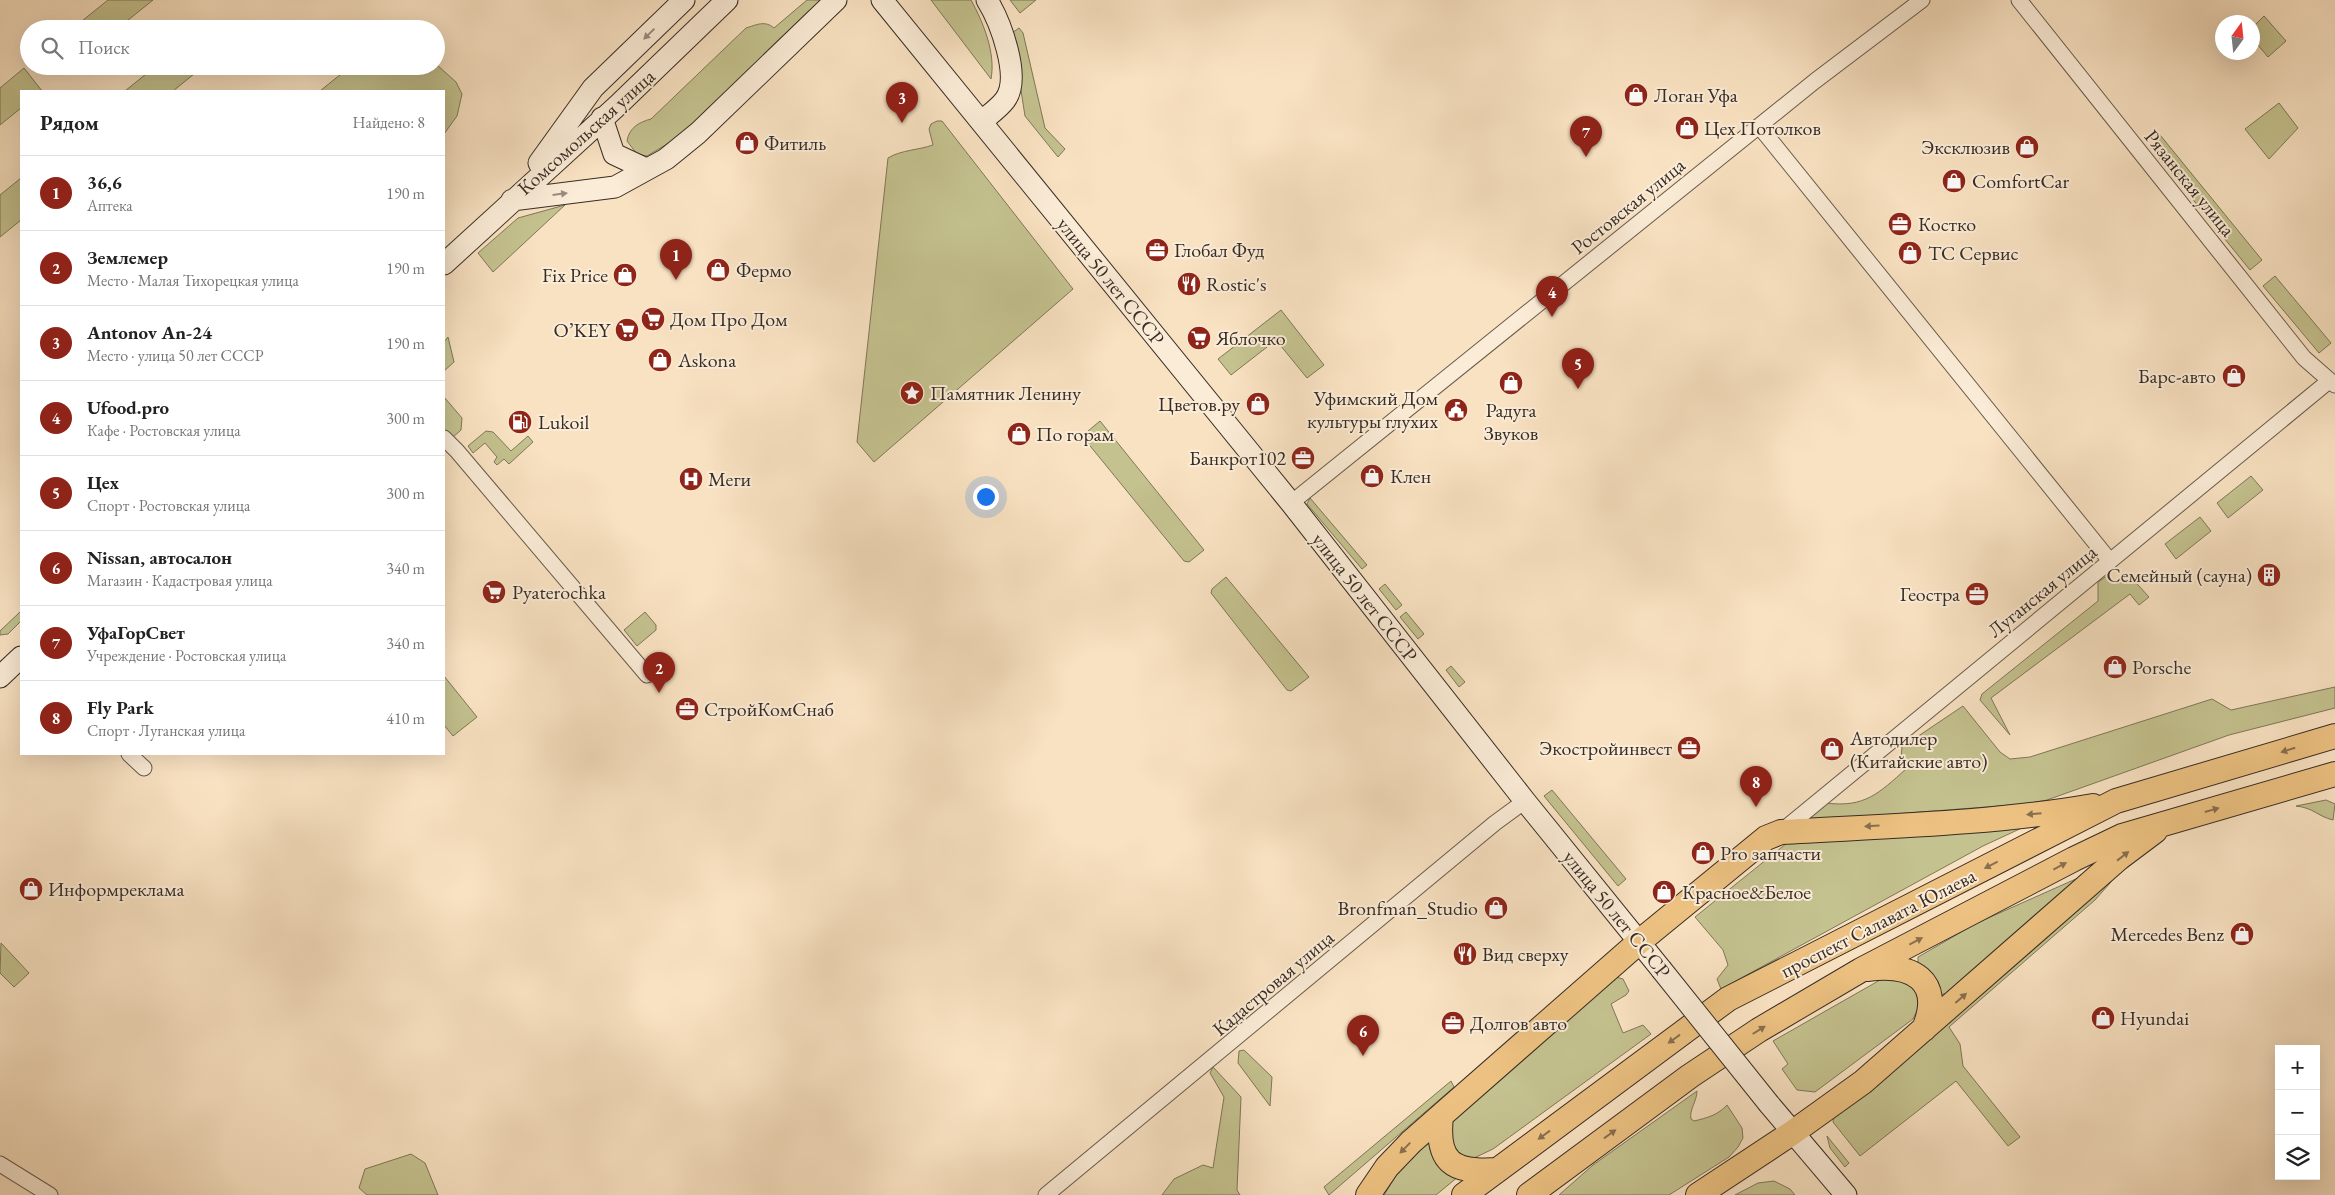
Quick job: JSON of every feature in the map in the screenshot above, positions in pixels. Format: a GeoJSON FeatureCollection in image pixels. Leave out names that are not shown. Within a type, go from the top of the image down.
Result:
{"type":"FeatureCollection","features":[{"type":"Feature","properties":{"kind":"main road"},"geometry":{"type":"LineString","coordinates":[[512,200],[593,88],[684,0]]}},
{"type":"Feature","properties":{"kind":"main road","name":"Комсомольская улица"},"geometry":{"type":"LineString","coordinates":[[445,263],[610,112],[727,0]]}},
{"type":"Feature","properties":{"kind":"main road"},"geometry":{"type":"LineString","coordinates":[[512,200],[615,187],[666,159],[698,132],[836,0]]}},
{"type":"Feature","properties":{"kind":"main road","name":"улица 50 лет СССР"},"geometry":{"type":"LineString","coordinates":[[882,0],[1291,504],[1525,801],[1769,1104],[1846,1195]]}},
{"type":"Feature","properties":{"kind":"main road"},"geometry":{"type":"LineString","coordinates":[[982,121],[1006,99],[1011,82],[1008,51],[999,22],[987,0]]}},
{"type":"Feature","properties":{"kind":"main road"},"geometry":{"type":"LineString","coordinates":[[610,112],[614,154],[646,169]]}},
{"type":"Feature","properties":{"kind":"main road"},"geometry":{"type":"LineString","coordinates":[[0,677],[20,658]]}},
{"type":"Feature","properties":{"kind":"main road","name":"проспект Салавата Юлаева"},"geometry":{"type":"LineString","coordinates":[[1464,1195],[1728,1000],[2116,801],[2335,736]]}},
{"type":"Feature","properties":{"kind":"main road","name":"проспект Салавата Юлаева"},"geometry":{"type":"LineString","coordinates":[[1529,1195],[1690,1076],[1759,1030],[1861,970],[2122,836],[2335,774]]}},
{"type":"Feature","properties":{"kind":"main road"},"geometry":{"type":"LineString","coordinates":[[1368,1195],[1387,1167],[1441,1116],[1639,942],[1766,838],[1781,832],[2031,814],[2116,801]]}},
{"type":"Feature","properties":{"kind":"main road"},"geometry":{"type":"LineString","coordinates":[[1698,1195],[1863,1082],[2120,858],[2166,823]]}},
{"type":"Feature","properties":{"kind":"main road"},"geometry":{"type":"LineString","coordinates":[[1861,970],[1897,967],[1917,976],[1925,983],[1930,994],[1930,1015],[1924,1029]]}},
{"type":"Feature","properties":{"kind":"main road"},"geometry":{"type":"LineString","coordinates":[[1441,1116],[1439,1136],[1445,1158],[1457,1166],[1472,1172],[1497,1170]]}},
{"type":"Feature","properties":{"kind":"street","name":"Ростовская улица"},"geometry":{"type":"LineString","coordinates":[[1291,504],[1759,126],[1922,0]]}},
{"type":"Feature","properties":{"kind":"street","name":"Рязанская улица"},"geometry":{"type":"LineString","coordinates":[[2019,0],[2304,358],[2332,383]]}},
{"type":"Feature","properties":{"kind":"street"},"geometry":{"type":"LineString","coordinates":[[1759,126],[2110,561]]}},
{"type":"Feature","properties":{"kind":"street","name":"Луганская улица"},"geometry":{"type":"LineString","coordinates":[[1781,832],[2110,561],[2332,383]]}},
{"type":"Feature","properties":{"kind":"street"},"geometry":{"type":"LineString","coordinates":[[445,439],[458,451],[647,674]]}},
{"type":"Feature","properties":{"kind":"street"},"geometry":{"type":"LineString","coordinates":[[130,755],[144,768]]}},
{"type":"Feature","properties":{"kind":"street","name":"Кадастровая улица"},"geometry":{"type":"LineString","coordinates":[[1046,1195],[1495,822],[1525,801]]}},
{"type":"Feature","properties":{"kind":"street"},"geometry":{"type":"LineString","coordinates":[[0,1164],[50,1195]]}},
{"type":"Feature","properties":{"kind":"shaded area"},"geometry":{"type":"Polygon","coordinates":[[[108,0],[153,0],[128,20],[83,20],[108,0]]]}},
{"type":"Feature","properties":{"kind":"shaded area"},"geometry":{"type":"Polygon","coordinates":[[[807,0],[827,0],[677,138],[647,156],[637,154],[627,141],[630,132],[635,126],[651,119],[746,28],[767,24],[774,28],[807,0]]]}},
{"type":"Feature","properties":{"kind":"shaded area"},"geometry":{"type":"Polygon","coordinates":[[[931,0],[971,0],[984,28],[990,48],[992,59],[991,79],[931,0]]]}},
{"type":"Feature","properties":{"kind":"shaded area"},"geometry":{"type":"Polygon","coordinates":[[[1010,0],[1036,0],[1020,13],[1010,0]]]}},
{"type":"Feature","properties":{"kind":"shaded area"},"geometry":{"type":"Polygon","coordinates":[[[2264,16],[2286,41],[2268,57],[2260,47],[2260,20],[2264,16]]]}},
{"type":"Feature","properties":{"kind":"shaded area"},"geometry":{"type":"Polygon","coordinates":[[[1019,28],[1023,33],[1045,128],[1065,149],[1058,157],[1025,116],[1012,33],[1019,28]]]}},
{"type":"Feature","properties":{"kind":"shaded area"},"geometry":{"type":"Polygon","coordinates":[[[20,71],[20,75],[29,75],[41,90],[20,90],[20,109],[0,125],[0,88],[20,71]]]}},
{"type":"Feature","properties":{"kind":"shaded area"},"geometry":{"type":"Polygon","coordinates":[[[445,72],[456,82],[462,94],[457,116],[445,133],[445,90],[321,90],[340,75],[445,75],[445,72]]]}},
{"type":"Feature","properties":{"kind":"shaded area"},"geometry":{"type":"Polygon","coordinates":[[[145,75],[193,75],[174,90],[126,90],[145,75]]]}},
{"type":"Feature","properties":{"kind":"shaded area"},"geometry":{"type":"Polygon","coordinates":[[[2279,103],[2298,128],[2269,159],[2245,129],[2279,103]]]}},
{"type":"Feature","properties":{"kind":"shaded area"},"geometry":{"type":"Polygon","coordinates":[[[942,121],[1073,289],[874,462],[857,442],[888,158],[899,153],[933,145],[929,129],[931,124],[942,121]]]}},
{"type":"Feature","properties":{"kind":"shaded area"},"geometry":{"type":"Polygon","coordinates":[[[2156,130],[2262,260],[2250,270],[2156,154],[2156,130]]]}},
{"type":"Feature","properties":{"kind":"shaded area"},"geometry":{"type":"Polygon","coordinates":[[[20,179],[20,221],[0,237],[0,195],[20,179]]]}},
{"type":"Feature","properties":{"kind":"shaded area"},"geometry":{"type":"Polygon","coordinates":[[[565,205],[493,272],[478,253],[518,218],[565,205]]]}},
{"type":"Feature","properties":{"kind":"shaded area"},"geometry":{"type":"Polygon","coordinates":[[[2275,276],[2331,343],[2319,353],[2263,286],[2275,276]]]}},
{"type":"Feature","properties":{"kind":"shaded area"},"geometry":{"type":"Polygon","coordinates":[[[1281,310],[1324,365],[1307,378],[1276,340],[1231,375],[1218,359],[1281,310]]]}},
{"type":"Feature","properties":{"kind":"shaded area"},"geometry":{"type":"Polygon","coordinates":[[[448,337],[454,362],[445,370],[445,341],[448,337]]]}},
{"type":"Feature","properties":{"kind":"shaded area"},"geometry":{"type":"Polygon","coordinates":[[[445,398],[462,418],[461,430],[452,438],[445,430],[445,398]]]}},
{"type":"Feature","properties":{"kind":"shaded area"},"geometry":{"type":"Polygon","coordinates":[[[1100,421],[1204,550],[1189,562],[1184,561],[1082,436],[1100,421]]]}},
{"type":"Feature","properties":{"kind":"shaded area"},"geometry":{"type":"Polygon","coordinates":[[[486,431],[493,432],[511,451],[528,436],[533,442],[509,464],[504,459],[497,465],[494,462],[497,457],[485,443],[473,453],[468,446],[486,431]]]}},
{"type":"Feature","properties":{"kind":"shaded area"},"geometry":{"type":"Polygon","coordinates":[[[2251,476],[2263,490],[2228,518],[2217,503],[2251,476]]]}},
{"type":"Feature","properties":{"kind":"shaded area"},"geometry":{"type":"Polygon","coordinates":[[[1310,498],[1367,565],[1362,569],[1307,504],[1310,498]]]}},
{"type":"Feature","properties":{"kind":"shaded area"},"geometry":{"type":"Polygon","coordinates":[[[2200,517],[2211,531],[2176,559],[2165,544],[2200,517]]]}},
{"type":"Feature","properties":{"kind":"shaded area"},"geometry":{"type":"Polygon","coordinates":[[[2127,573],[2149,597],[2139,605],[2130,594],[1991,698],[2010,735],[1980,700],[1982,694],[2098,601],[2098,582],[2107,576],[2116,583],[2127,573]]]}},
{"type":"Feature","properties":{"kind":"shaded area"},"geometry":{"type":"Polygon","coordinates":[[[1226,577],[1309,677],[1291,691],[1287,690],[1211,593],[1212,589],[1226,577]]]}},
{"type":"Feature","properties":{"kind":"shaded area"},"geometry":{"type":"Polygon","coordinates":[[[1385,584],[1402,605],[1396,610],[1379,589],[1385,584]]]}},
{"type":"Feature","properties":{"kind":"shaded area"},"geometry":{"type":"Polygon","coordinates":[[[20,612],[20,622],[8,634],[0,635],[0,631],[20,612]]]}},
{"type":"Feature","properties":{"kind":"shaded area"},"geometry":{"type":"Polygon","coordinates":[[[645,612],[656,625],[656,630],[637,646],[624,630],[645,612]]]}},
{"type":"Feature","properties":{"kind":"shaded area"},"geometry":{"type":"Polygon","coordinates":[[[1406,612],[1424,634],[1418,639],[1400,617],[1406,612]]]}},
{"type":"Feature","properties":{"kind":"shaded area"},"geometry":{"type":"Polygon","coordinates":[[[1451,666],[1465,682],[1459,687],[1446,670],[1451,666]]]}},
{"type":"Feature","properties":{"kind":"shaded area"},"geometry":{"type":"Polygon","coordinates":[[[445,677],[477,717],[453,736],[445,726],[445,677]]]}},
{"type":"Feature","properties":{"kind":"shaded area"},"geometry":{"type":"Polygon","coordinates":[[[2335,687],[2335,708],[2229,735],[2047,800],[2026,804],[1801,821],[1826,803],[1840,804],[1861,801],[1879,792],[1906,769],[1901,758],[1902,747],[1963,706],[2000,752],[2010,759],[2030,757],[2212,699],[2231,710],[2335,687]]]}},
{"type":"Feature","properties":{"kind":"shaded area"},"geometry":{"type":"Polygon","coordinates":[[[1552,790],[1626,879],[1618,886],[1544,796],[1552,790]]]}},
{"type":"Feature","properties":{"kind":"shaded area"},"geometry":{"type":"Polygon","coordinates":[[[2326,800],[2335,804],[2333,820],[2307,808],[2296,806],[2326,800]]]}},
{"type":"Feature","properties":{"kind":"shaded area"},"geometry":{"type":"Polygon","coordinates":[[[2039,820],[1983,846],[1721,989],[1717,979],[1728,965],[1723,950],[1695,917],[1787,843],[2039,820]]]}},
{"type":"Feature","properties":{"kind":"shaded area"},"geometry":{"type":"Polygon","coordinates":[[[2106,875],[2111,882],[2095,900],[1949,1027],[1960,1044],[1963,1066],[2020,1137],[2008,1146],[1956,1081],[1860,1156],[1833,1122],[1834,1113],[2106,875]]]}},
{"type":"Feature","properties":{"kind":"shaded area"},"geometry":{"type":"Polygon","coordinates":[[[2078,878],[2078,882],[1954,989],[1945,994],[1940,994],[1918,964],[1918,957],[1977,923],[2078,878]]]}},
{"type":"Feature","properties":{"kind":"shaded area"},"geometry":{"type":"Polygon","coordinates":[[[1,943],[29,973],[14,987],[0,973],[1,943]]]}},
{"type":"Feature","properties":{"kind":"shaded area"},"geometry":{"type":"Polygon","coordinates":[[[1887,976],[1918,989],[1918,1009],[1913,1019],[1815,1092],[1797,1090],[1782,1069],[1788,1064],[1773,1041],[1887,976]]]}},
{"type":"Feature","properties":{"kind":"shaded area"},"geometry":{"type":"Polygon","coordinates":[[[1616,977],[1623,979],[1629,991],[1611,1004],[1623,1033],[1643,1025],[1651,1034],[1493,1149],[1470,1160],[1453,1152],[1448,1116],[1616,977]]]}},
{"type":"Feature","properties":{"kind":"shaded area"},"geometry":{"type":"Polygon","coordinates":[[[1244,1050],[1272,1077],[1270,1106],[1238,1063],[1239,1051],[1244,1050]]]}},
{"type":"Feature","properties":{"kind":"shaded area"},"geometry":{"type":"Polygon","coordinates":[[[1213,1067],[1241,1097],[1237,1190],[1240,1195],[1162,1195],[1174,1179],[1203,1165],[1213,1168],[1224,1097],[1210,1073],[1213,1067]]]}},
{"type":"Feature","properties":{"kind":"shaded area"},"geometry":{"type":"Polygon","coordinates":[[[1451,1081],[1454,1087],[1329,1195],[1324,1187],[1451,1081]]]}},
{"type":"Feature","properties":{"kind":"shaded area"},"geometry":{"type":"Polygon","coordinates":[[[1697,1091],[1691,1119],[1694,1121],[1712,1116],[1727,1105],[1742,1128],[1743,1138],[1729,1157],[1669,1195],[1559,1195],[1593,1165],[1697,1091]]]}},
{"type":"Feature","properties":{"kind":"shaded area"},"geometry":{"type":"Polygon","coordinates":[[[1827,1136],[1849,1163],[1845,1167],[1830,1148],[1827,1136]]]}},
{"type":"Feature","properties":{"kind":"shaded area"},"geometry":{"type":"Polygon","coordinates":[[[1431,1141],[1459,1176],[1436,1195],[1384,1195],[1402,1166],[1431,1141]]]}},
{"type":"Feature","properties":{"kind":"shaded area"},"geometry":{"type":"Polygon","coordinates":[[[411,1154],[425,1163],[438,1195],[367,1195],[359,1188],[365,1169],[411,1154]]]}},
{"type":"Feature","properties":{"kind":"shaded area"},"geometry":{"type":"Polygon","coordinates":[[[1774,1181],[1790,1189],[1795,1195],[1735,1195],[1758,1183],[1774,1181]]]}},
{"type":"Feature","properties":{"kind":"place","name":"Логан Уфа"},"geometry":{"type":"Point","coordinates":[1636,95]}},
{"type":"Feature","properties":{"kind":"place","name":"Antonov An-24"},"geometry":{"type":"Point","coordinates":[902,123]}},
{"type":"Feature","properties":{"kind":"place","name":"Цех Потолков"},"geometry":{"type":"Point","coordinates":[1687,128]}},
{"type":"Feature","properties":{"kind":"place","name":"Фитиль"},"geometry":{"type":"Point","coordinates":[747,143]}},
{"type":"Feature","properties":{"kind":"place","name":"Эксклюзив"},"geometry":{"type":"Point","coordinates":[2027,147]}},
{"type":"Feature","properties":{"kind":"place","name":"УфаГорСвет"},"geometry":{"type":"Point","coordinates":[1586,157]}},
{"type":"Feature","properties":{"kind":"place","name":"ComfortCar"},"geometry":{"type":"Point","coordinates":[1954,181]}},
{"type":"Feature","properties":{"kind":"place","name":"Костко"},"geometry":{"type":"Point","coordinates":[1900,224]}},
{"type":"Feature","properties":{"kind":"place","name":"Глобал Фуд"},"geometry":{"type":"Point","coordinates":[1157,250]}},
{"type":"Feature","properties":{"kind":"place","name":"ТС Сервис"},"geometry":{"type":"Point","coordinates":[1910,253]}},
{"type":"Feature","properties":{"kind":"place","name":"Фермо"},"geometry":{"type":"Point","coordinates":[718,270]}},
{"type":"Feature","properties":{"kind":"place","name":"Fix Price"},"geometry":{"type":"Point","coordinates":[625,275]}},
{"type":"Feature","properties":{"kind":"place","name":"36,6"},"geometry":{"type":"Point","coordinates":[676,280]}},
{"type":"Feature","properties":{"kind":"place","name":"Rostic's"},"geometry":{"type":"Point","coordinates":[1189,284]}},
{"type":"Feature","properties":{"kind":"place","name":"Ufood.pro"},"geometry":{"type":"Point","coordinates":[1552,317]}},
{"type":"Feature","properties":{"kind":"place","name":"Дом Про Дом"},"geometry":{"type":"Point","coordinates":[653,319]}},
{"type":"Feature","properties":{"kind":"place","name":"O’KEY"},"geometry":{"type":"Point","coordinates":[627,330]}},
{"type":"Feature","properties":{"kind":"place","name":"Яблочко"},"geometry":{"type":"Point","coordinates":[1199,338]}},
{"type":"Feature","properties":{"kind":"place","name":"Askona"},"geometry":{"type":"Point","coordinates":[660,360]}},
{"type":"Feature","properties":{"kind":"place","name":"Барс-авто"},"geometry":{"type":"Point","coordinates":[2234,376]}},
{"type":"Feature","properties":{"kind":"place","name":"Радуга Звуков"},"geometry":{"type":"Point","coordinates":[1511,383]}},
{"type":"Feature","properties":{"kind":"place","name":"Цех"},"geometry":{"type":"Point","coordinates":[1578,389]}},
{"type":"Feature","properties":{"kind":"place","name":"Памятник Ленину"},"geometry":{"type":"Point","coordinates":[912,393]}},
{"type":"Feature","properties":{"kind":"place","name":"Цветов.ру"},"geometry":{"type":"Point","coordinates":[1258,404]}},
{"type":"Feature","properties":{"kind":"place","name":"Уфимский Дом культуры глухих"},"geometry":{"type":"Point","coordinates":[1456,410]}},
{"type":"Feature","properties":{"kind":"place","name":"Lukoil"},"geometry":{"type":"Point","coordinates":[520,422]}},
{"type":"Feature","properties":{"kind":"place","name":"По горам"},"geometry":{"type":"Point","coordinates":[1019,434]}},
{"type":"Feature","properties":{"kind":"place","name":"Банкрот102"},"geometry":{"type":"Point","coordinates":[1303,458]}},
{"type":"Feature","properties":{"kind":"place","name":"Клен"},"geometry":{"type":"Point","coordinates":[1372,476]}},
{"type":"Feature","properties":{"kind":"place","name":"Меги"},"geometry":{"type":"Point","coordinates":[691,479]}},
{"type":"Feature","properties":{"kind":"place","name":"Семейный (сауна)"},"geometry":{"type":"Point","coordinates":[2269,575]}},
{"type":"Feature","properties":{"kind":"place","name":"Pyaterochka"},"geometry":{"type":"Point","coordinates":[494,592]}},
{"type":"Feature","properties":{"kind":"place","name":"Геостра"},"geometry":{"type":"Point","coordinates":[1977,594]}},
{"type":"Feature","properties":{"kind":"place","name":"Porsche"},"geometry":{"type":"Point","coordinates":[2115,667]}},
{"type":"Feature","properties":{"kind":"place","name":"Землемер"},"geometry":{"type":"Point","coordinates":[659,693]}},
{"type":"Feature","properties":{"kind":"place","name":"СтройКомСнаб"},"geometry":{"type":"Point","coordinates":[687,709]}},
{"type":"Feature","properties":{"kind":"place","name":"Экостройинвест"},"geometry":{"type":"Point","coordinates":[1689,748]}},
{"type":"Feature","properties":{"kind":"place","name":"Автодилер (Китайские авто)"},"geometry":{"type":"Point","coordinates":[1832,749]}},
{"type":"Feature","properties":{"kind":"place","name":"Fly Park"},"geometry":{"type":"Point","coordinates":[1756,807]}},
{"type":"Feature","properties":{"kind":"place","name":"Pro запчасти"},"geometry":{"type":"Point","coordinates":[1703,853]}},
{"type":"Feature","properties":{"kind":"place","name":"Информреклама"},"geometry":{"type":"Point","coordinates":[31,889]}},
{"type":"Feature","properties":{"kind":"place","name":"Красное&Белое"},"geometry":{"type":"Point","coordinates":[1664,892]}},
{"type":"Feature","properties":{"kind":"place","name":"Bronfman_Studio"},"geometry":{"type":"Point","coordinates":[1496,908]}},
{"type":"Feature","properties":{"kind":"place","name":"Mercedes Benz"},"geometry":{"type":"Point","coordinates":[2242,934]}},
{"type":"Feature","properties":{"kind":"place","name":"Вид сверху"},"geometry":{"type":"Point","coordinates":[1465,954]}},
{"type":"Feature","properties":{"kind":"place","name":"Hyundai"},"geometry":{"type":"Point","coordinates":[2103,1018]}},
{"type":"Feature","properties":{"kind":"place","name":"Долгов авто"},"geometry":{"type":"Point","coordinates":[1453,1023]}},
{"type":"Feature","properties":{"kind":"place","name":"Nissan, автосалон"},"geometry":{"type":"Point","coordinates":[1363,1056]}}]}
